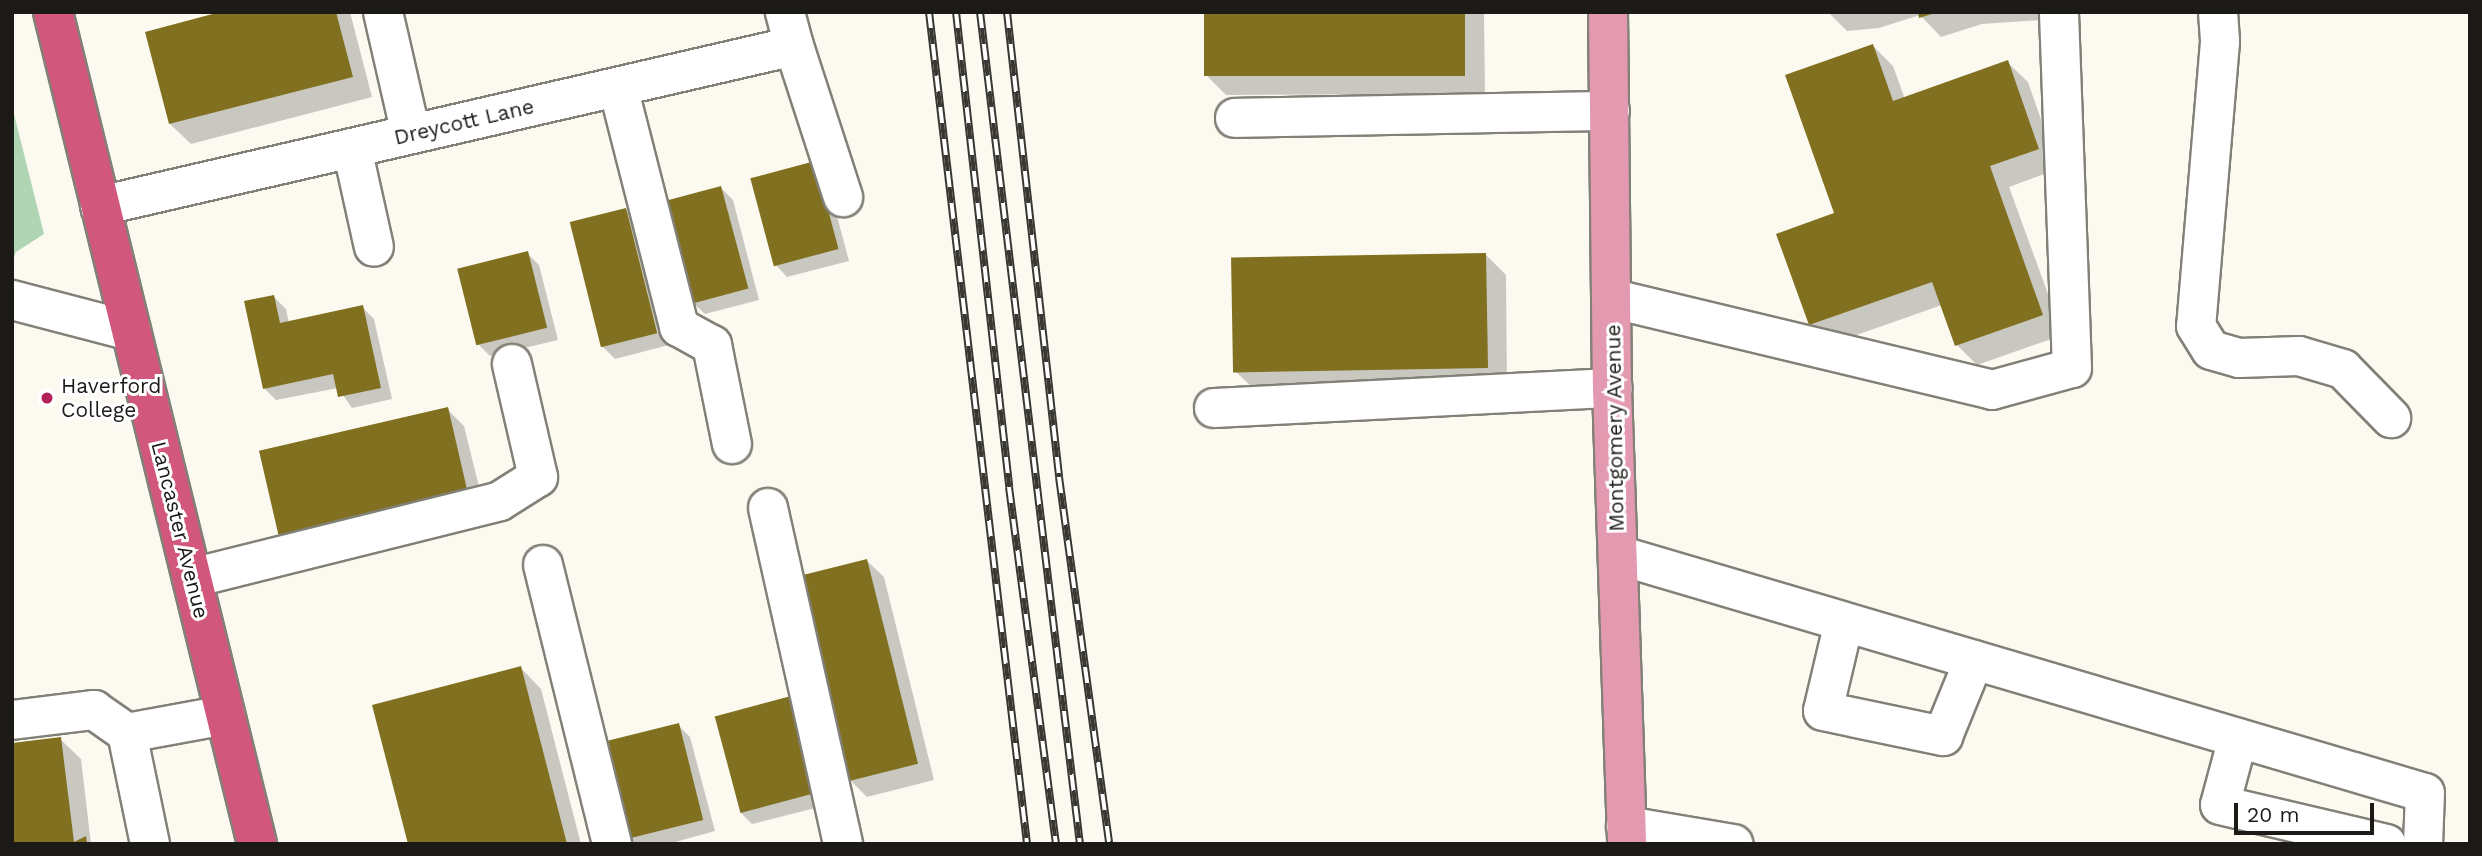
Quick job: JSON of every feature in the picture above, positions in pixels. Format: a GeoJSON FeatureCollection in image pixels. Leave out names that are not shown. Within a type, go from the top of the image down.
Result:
{"type":"FeatureCollection","features":[{"type":"Feature","properties":{"kind":"highway","name":"Lancaster Avenue"},"geometry":{"type":"LineString","coordinates":[[53,12],[257,844]]}},
{"type":"Feature","properties":{"kind":"main road","name":"Montgomery Avenue"},"geometry":{"type":"LineString","coordinates":[[1608,12],[1614,299],[1612,388],[1627,835]]}},
{"type":"Feature","properties":{"kind":"street"},"geometry":{"type":"LineString","coordinates":[[383,12],[411,134]]}},
{"type":"Feature","properties":{"kind":"street"},"geometry":{"type":"LineString","coordinates":[[1614,299],[1992,390],[2071,368],[2059,12]]}},
{"type":"Feature","properties":{"kind":"street"},"geometry":{"type":"LineString","coordinates":[[2218,12],[2220,42],[2196,326],[2211,350],[2239,358],[2299,356],[2343,369],[2390,418]]}},
{"type":"Feature","properties":{"kind":"street","name":"Dreycott Lane"},"geometry":{"type":"LineString","coordinates":[[100,206],[618,87],[790,29]]}},
{"type":"Feature","properties":{"kind":"street"},"geometry":{"type":"LineString","coordinates":[[790,29],[843,197]]}},
{"type":"Feature","properties":{"kind":"street"},"geometry":{"type":"LineString","coordinates":[[618,87],[679,327],[712,345],[732,444]]}},
{"type":"Feature","properties":{"kind":"street"},"geometry":{"type":"LineString","coordinates":[[1235,118],[1610,111]]}},
{"type":"Feature","properties":{"kind":"street"},"geometry":{"type":"LineString","coordinates":[[352,148],[374,247]]}},
{"type":"Feature","properties":{"kind":"street"},"geometry":{"type":"LineString","coordinates":[[12,300],[131,331]]}},
{"type":"Feature","properties":{"kind":"street"},"geometry":{"type":"LineString","coordinates":[[192,578],[500,501],[538,477],[512,364]]}},
{"type":"Feature","properties":{"kind":"street"},"geometry":{"type":"LineString","coordinates":[[1214,408],[1612,388]]}},
{"type":"Feature","properties":{"kind":"street"},"geometry":{"type":"LineString","coordinates":[[768,508],[834,841]]}},
{"type":"Feature","properties":{"kind":"street"},"geometry":{"type":"LineString","coordinates":[[1618,555],[2425,793],[2423,844]]}},
{"type":"Feature","properties":{"kind":"street"},"geometry":{"type":"LineString","coordinates":[[544,565],[612,844]]}},
{"type":"Feature","properties":{"kind":"street"},"geometry":{"type":"LineString","coordinates":[[1844,622],[1823,712],[1943,736],[1974,660]]}},
{"type":"Feature","properties":{"kind":"street"},"geometry":{"type":"LineString","coordinates":[[12,720],[94,710],[127,733],[150,844]]}},
{"type":"Feature","properties":{"kind":"street"},"geometry":{"type":"LineString","coordinates":[[127,733],[225,715]]}},
{"type":"Feature","properties":{"kind":"street"},"geometry":{"type":"LineString","coordinates":[[2238,738],[2220,805],[2386,844]]}},
{"type":"Feature","properties":{"kind":"street"},"geometry":{"type":"LineString","coordinates":[[1627,835],[1733,844]]}},
{"type":"Feature","properties":{"kind":"green space"},"geometry":{"type":"Polygon","coordinates":[[[12,106],[44,234],[16,252],[12,263],[12,106]]]}},
{"type":"Feature","properties":{"kind":"building"},"geometry":{"type":"Polygon","coordinates":[[[220,12],[336,12],[353,77],[169,124],[145,32],[220,12]]]}},
{"type":"Feature","properties":{"kind":"building"},"geometry":{"type":"Polygon","coordinates":[[[1204,12],[1465,12],[1465,76],[1204,76],[1204,12]]]}},
{"type":"Feature","properties":{"kind":"building"},"geometry":{"type":"Polygon","coordinates":[[[1918,12],[1934,12],[1935,13],[1919,18],[1918,12]]]}},
{"type":"Feature","properties":{"kind":"building"},"geometry":{"type":"Polygon","coordinates":[[[1873,44],[1893,101],[2008,60],[2039,149],[1990,166],[2043,315],[1955,346],[1932,282],[1809,325],[1776,234],[1834,213],[1785,75],[1873,44]]]}},
{"type":"Feature","properties":{"kind":"building"},"geometry":{"type":"Polygon","coordinates":[[[815,161],[839,249],[774,266],[750,178],[815,161]]]}},
{"type":"Feature","properties":{"kind":"building"},"geometry":{"type":"Polygon","coordinates":[[[721,186],[748,288],[692,303],[665,201],[721,186]]]}},
{"type":"Feature","properties":{"kind":"building"},"geometry":{"type":"Polygon","coordinates":[[[626,208],[657,333],[601,347],[570,222],[626,208]]]}},
{"type":"Feature","properties":{"kind":"building"},"geometry":{"type":"Polygon","coordinates":[[[528,251],[547,328],[476,345],[457,269],[528,251]]]}},
{"type":"Feature","properties":{"kind":"building"},"geometry":{"type":"Polygon","coordinates":[[[1486,253],[1488,368],[1233,372],[1231,257],[1486,253]]]}},
{"type":"Feature","properties":{"kind":"building"},"geometry":{"type":"Polygon","coordinates":[[[274,295],[280,323],[363,305],[381,388],[338,397],[333,374],[263,389],[244,301],[274,295]]]}},
{"type":"Feature","properties":{"kind":"building"},"geometry":{"type":"Polygon","coordinates":[[[448,407],[468,495],[279,538],[259,451],[448,407]]]}},
{"type":"Feature","properties":{"kind":"building"},"geometry":{"type":"Polygon","coordinates":[[[867,559],[918,764],[848,781],[797,576],[867,559]]]}},
{"type":"Feature","properties":{"kind":"building"},"geometry":{"type":"Polygon","coordinates":[[[521,666],[567,844],[408,844],[372,705],[521,666]]]}},
{"type":"Feature","properties":{"kind":"building"},"geometry":{"type":"Polygon","coordinates":[[[791,696],[817,793],[741,813],[715,716],[791,696]]]}},
{"type":"Feature","properties":{"kind":"building"},"geometry":{"type":"Polygon","coordinates":[[[679,723],[703,820],[621,841],[597,744],[679,723]]]}},
{"type":"Feature","properties":{"kind":"building"},"geometry":{"type":"Polygon","coordinates":[[[61,737],[74,842],[86,836],[87,844],[12,844],[12,743],[61,737]]]}},
{"type":"Feature","properties":{"kind":"railway"},"geometry":{"type":"LineString","coordinates":[[929,12],[1027,844]]}},
{"type":"Feature","properties":{"kind":"railway"},"geometry":{"type":"LineString","coordinates":[[956,12],[1009,487],[1056,844]]}},
{"type":"Feature","properties":{"kind":"railway"},"geometry":{"type":"LineString","coordinates":[[980,12],[1080,844]]}},
{"type":"Feature","properties":{"kind":"railway"},"geometry":{"type":"LineString","coordinates":[[1007,12],[1059,477],[1109,844]]}},
{"type":"Feature","properties":{"kind":"place","name":"Haverford College"},"geometry":{"type":"Point","coordinates":[47,398]}}]}
